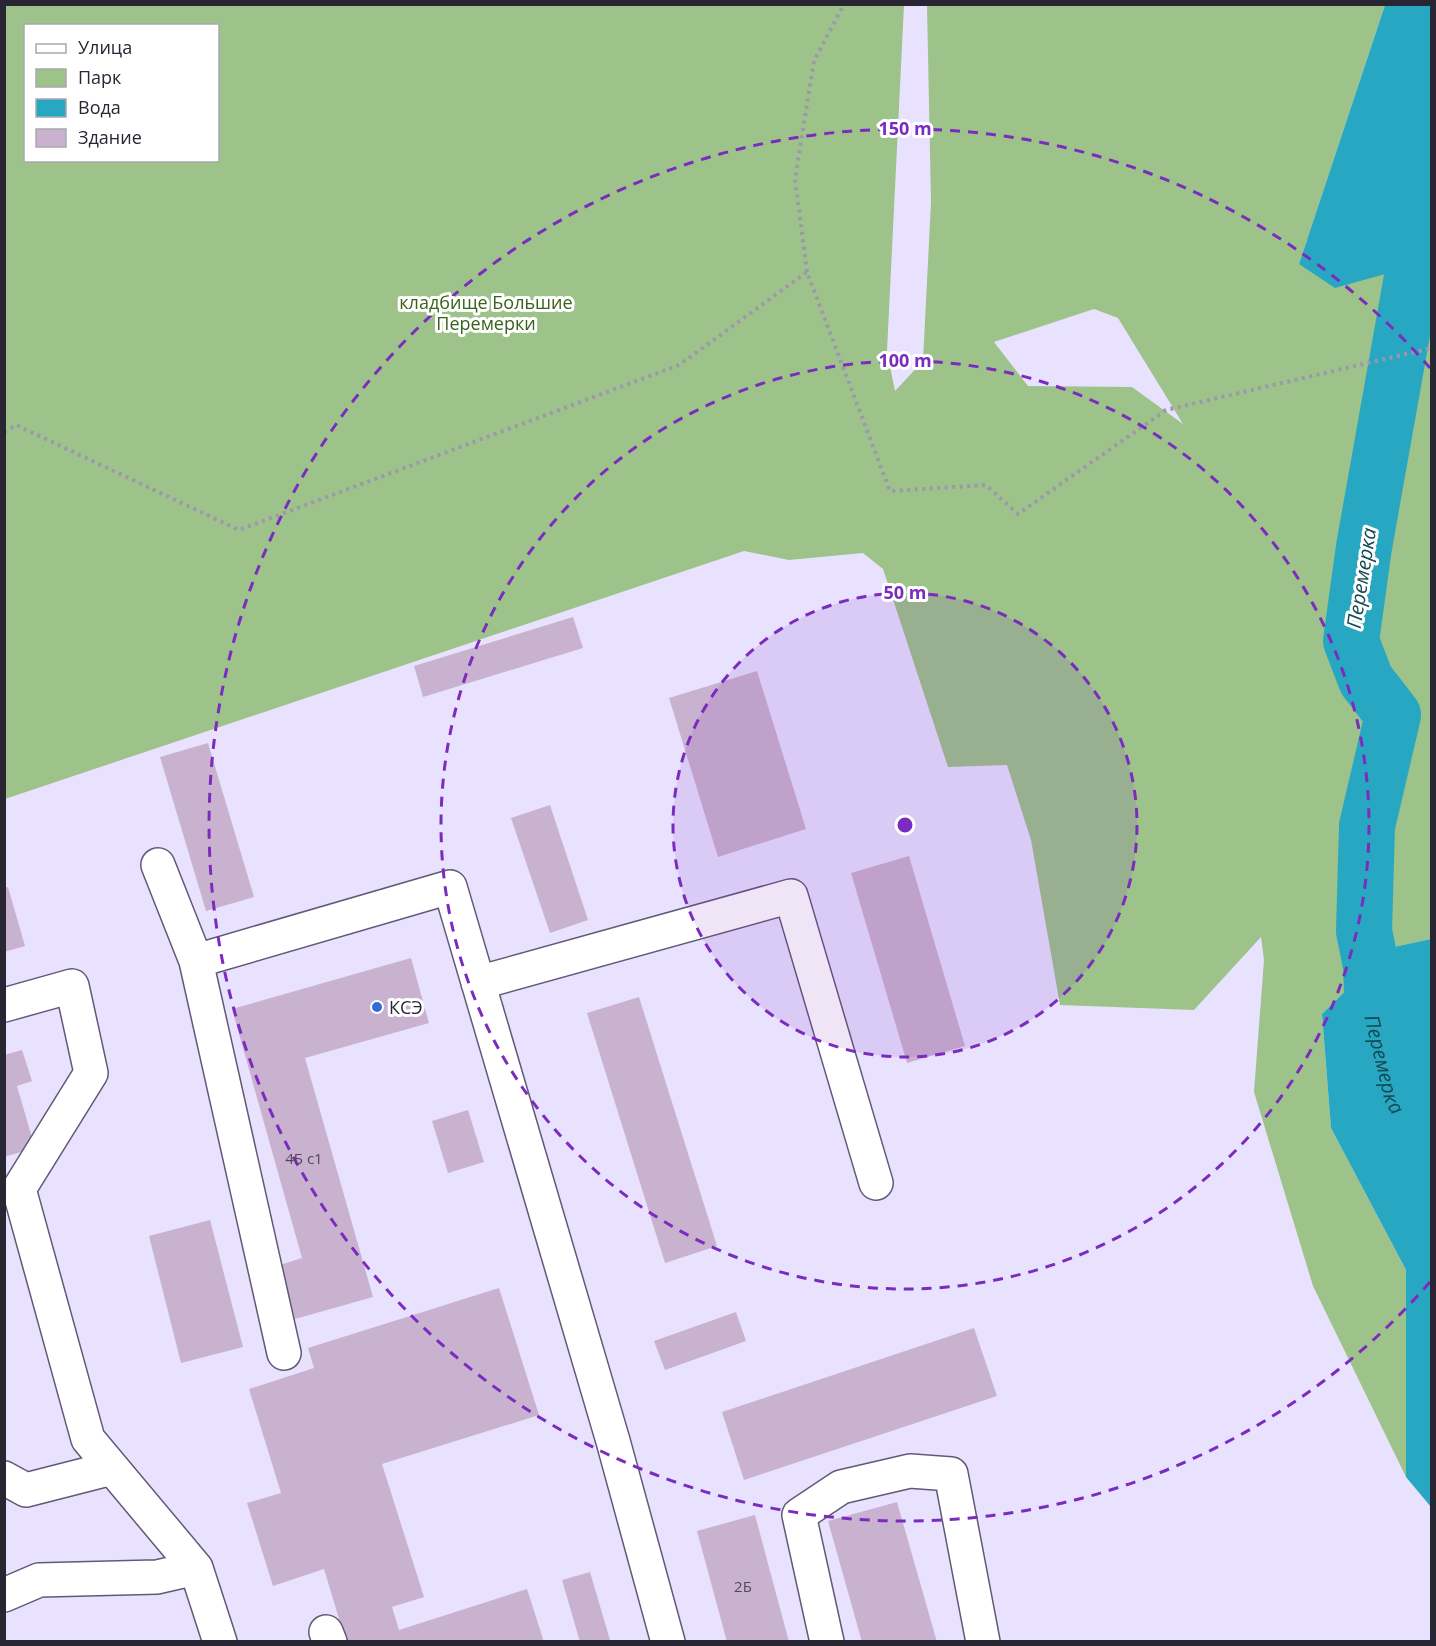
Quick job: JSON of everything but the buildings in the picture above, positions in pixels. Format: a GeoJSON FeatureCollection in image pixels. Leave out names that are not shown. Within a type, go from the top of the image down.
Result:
{"type":"FeatureCollection","features":[{"type":"Feature","properties":{"kind":"lane"},"geometry":{"type":"LineString","coordinates":[[158,865],[196,962],[284,1353]]}},
{"type":"Feature","properties":{"kind":"lane"},"geometry":{"type":"LineString","coordinates":[[196,962],[450,887],[609,1430],[668,1641]]}},
{"type":"Feature","properties":{"kind":"lane"},"geometry":{"type":"LineString","coordinates":[[478,983],[791,896],[876,1183]]}},
{"type":"Feature","properties":{"kind":"lane"},"geometry":{"type":"LineString","coordinates":[[4,1005],[72,986],[91,1073],[19,1189],[88,1439],[196,1568],[220,1641]]}},
{"type":"Feature","properties":{"kind":"lane"},"geometry":{"type":"LineString","coordinates":[[4,1478],[26,1490],[112,1468]]}},
{"type":"Feature","properties":{"kind":"lane"},"geometry":{"type":"LineString","coordinates":[[827,1641],[799,1515],[842,1487],[910,1471],[951,1474],[983,1641]]}},
{"type":"Feature","properties":{"kind":"lane"},"geometry":{"type":"LineString","coordinates":[[4,1595],[39,1580],[157,1577],[196,1568]]}},
{"type":"Feature","properties":{"kind":"path"},"geometry":{"type":"LineString","coordinates":[[844,4],[814,61],[795,179],[807,273],[890,491],[986,485],[1018,514],[1166,410],[1431,348]]}},
{"type":"Feature","properties":{"kind":"path"},"geometry":{"type":"LineString","coordinates":[[4,432],[16,425],[239,530],[679,366],[807,273]]}},
{"type":"Feature","properties":{"kind":"green space","name":"кладбище Большие Перемерки"},"geometry":{"type":"Polygon","coordinates":[[[4,5],[904,5],[887,351],[895,391],[923,361],[931,202],[927,5],[1385,5],[1299,264],[1414,266],[1431,250],[1431,939],[1389,948],[1322,1014],[1331,1128],[1406,1270],[1406,1477],[1313,1286],[1254,1092],[1264,960],[1261,937],[1194,1010],[1060,1005],[1031,840],[1007,765],[948,767],[883,569],[863,553],[789,560],[744,551],[5,799],[4,5]],[[1094,309],[994,342],[1028,386],[1132,387],[1183,424],[1118,318],[1094,309]]]}},
{"type":"Feature","properties":{"kind":"water"},"geometry":{"type":"Polygon","coordinates":[[[1385,5],[1431,5],[1431,250],[1414,266],[1335,288],[1299,264],[1385,5]]]}},
{"type":"Feature","properties":{"kind":"water"},"geometry":{"type":"Polygon","coordinates":[[[1432,939],[1431,1507],[1406,1477],[1406,1270],[1331,1128],[1322,1014],[1389,948],[1432,939]]]}},
{"type":"Feature","properties":{"kind":"waterway","name":"Перемерка"},"geometry":{"type":"LineString","coordinates":[[1432,150],[1414,266],[1364,547],[1351,641],[1366,680],[1393,715],[1367,826],[1364,931],[1371,966],[1373,1019],[1393,1101],[1432,1161]]}},
{"type":"Feature","properties":{"kind":"place","name":"КСЭ"},"geometry":{"type":"Point","coordinates":[377,1007]}}]}
